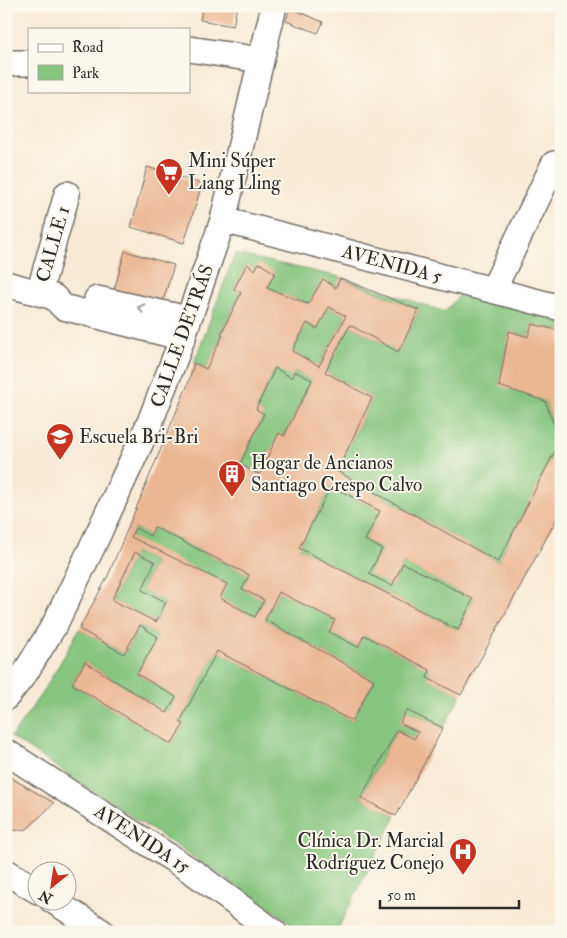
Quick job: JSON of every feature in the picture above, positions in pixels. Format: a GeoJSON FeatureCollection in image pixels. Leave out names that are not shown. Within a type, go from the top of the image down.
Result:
{"type":"FeatureCollection","features":[{"type":"Feature","properties":{"kind":"street","name":"CALLE DETRÁS"},"geometry":{"type":"LineString","coordinates":[[6,697],[25,673],[41,648],[94,543],[150,422],[186,328],[223,220],[274,6]]}},
{"type":"Feature","properties":{"kind":"street"},"geometry":{"type":"LineString","coordinates":[[190,49],[261,60]]}},
{"type":"Feature","properties":{"kind":"street"},"geometry":{"type":"LineString","coordinates":[[6,63],[28,63]]}},
{"type":"Feature","properties":{"kind":"street"},"geometry":{"type":"LineString","coordinates":[[493,290],[554,164]]}},
{"type":"Feature","properties":{"kind":"street","name":"CALLE 1"},"geometry":{"type":"LineString","coordinates":[[46,295],[67,194]]}},
{"type":"Feature","properties":{"kind":"street","name":"AVENIDA 5"},"geometry":{"type":"LineString","coordinates":[[223,220],[561,308]]}},
{"type":"Feature","properties":{"kind":"street"},"geometry":{"type":"LineString","coordinates":[[6,284],[46,295],[63,306],[186,328]]}},
{"type":"Feature","properties":{"kind":"street","name":"AVENIDA 15"},"geometry":{"type":"LineString","coordinates":[[6,752],[196,874],[274,932]]}},
{"type":"Feature","properties":{"kind":"street"},"geometry":{"type":"LineString","coordinates":[[8,873],[28,885]]}},
{"type":"Feature","properties":{"kind":"street"},"geometry":{"type":"LineString","coordinates":[[68,910],[102,932]]}},
{"type":"Feature","properties":{"kind":"green space"},"geometry":{"type":"Polygon","coordinates":[[[235,254],[340,277],[445,312],[461,293],[561,320],[561,331],[532,324],[528,337],[509,331],[499,385],[545,401],[560,441],[498,562],[337,471],[372,398],[325,371],[350,325],[398,352],[419,310],[341,278],[336,288],[323,280],[308,304],[267,288],[275,273],[255,270],[247,264],[234,288],[241,293],[206,369],[194,363],[235,254]]]}},
{"type":"Feature","properties":{"kind":"green space"},"geometry":{"type":"Polygon","coordinates":[[[329,307],[346,316],[319,366],[292,351],[307,323],[317,329],[329,307]]]}},
{"type":"Feature","properties":{"kind":"green space"},"geometry":{"type":"Polygon","coordinates":[[[275,368],[291,377],[294,371],[312,380],[284,436],[279,434],[259,474],[240,464],[264,414],[256,409],[275,368]]]}},
{"type":"Feature","properties":{"kind":"green space"},"geometry":{"type":"Polygon","coordinates":[[[331,486],[380,511],[365,540],[382,549],[370,574],[392,586],[403,563],[473,599],[458,630],[299,548],[331,486]]]}},
{"type":"Feature","properties":{"kind":"green space"},"geometry":{"type":"Polygon","coordinates":[[[154,527],[249,575],[243,589],[264,600],[255,617],[220,598],[131,537],[135,528],[150,536],[154,527]]]}},
{"type":"Feature","properties":{"kind":"green space"},"geometry":{"type":"Polygon","coordinates":[[[135,552],[155,562],[142,590],[166,602],[156,622],[112,600],[135,552]]]}},
{"type":"Feature","properties":{"kind":"green space"},"geometry":{"type":"Polygon","coordinates":[[[279,592],[335,620],[330,632],[358,647],[364,635],[430,670],[428,678],[461,695],[443,728],[406,710],[400,723],[418,732],[414,739],[397,730],[361,798],[396,816],[336,932],[300,932],[287,920],[213,870],[11,737],[64,657],[79,629],[124,654],[140,625],[158,637],[137,674],[176,697],[167,713],[85,662],[72,684],[171,744],[184,725],[180,722],[217,651],[352,721],[374,680],[265,620],[279,592]]]}},
{"type":"Feature","properties":{"kind":"building"},"geometry":{"type":"Polygon","coordinates":[[[203,6],[237,6],[233,26],[200,20],[203,6]]]}},
{"type":"Feature","properties":{"kind":"building"},"geometry":{"type":"Polygon","coordinates":[[[290,8],[323,22],[318,33],[286,21],[290,8]]]}},
{"type":"Feature","properties":{"kind":"building","name":"Mini Súper Liang Lling"},"geometry":{"type":"Polygon","coordinates":[[[147,167],[202,184],[184,243],[131,227],[147,167]]]}},
{"type":"Feature","properties":{"kind":"building"},"geometry":{"type":"Polygon","coordinates":[[[125,251],[174,265],[162,304],[113,294],[125,251]]]}},
{"type":"Feature","properties":{"kind":"building","name":"Hogar de Ancianos Santiago Crespo Calvo"},"geometry":{"type":"Polygon","coordinates":[[[259,263],[275,273],[267,288],[308,304],[323,279],[336,288],[340,278],[419,310],[398,352],[350,325],[325,372],[372,398],[337,471],[498,562],[560,441],[545,401],[499,386],[509,331],[528,337],[532,324],[561,331],[561,400],[556,398],[561,409],[561,511],[461,695],[427,678],[430,670],[364,635],[358,647],[329,632],[335,620],[279,592],[265,620],[374,680],[352,721],[217,651],[180,722],[184,724],[171,744],[72,684],[85,662],[167,713],[176,697],[137,674],[158,637],[140,625],[124,654],[79,629],[107,578],[188,384],[194,363],[206,369],[241,293],[234,289],[247,264],[255,270],[259,263]],[[329,307],[317,329],[307,323],[292,351],[319,366],[346,316],[329,307]],[[275,368],[256,409],[264,414],[240,464],[259,474],[279,433],[284,436],[312,380],[294,371],[292,378],[275,368]],[[331,486],[299,548],[458,630],[473,599],[403,563],[392,586],[369,574],[382,549],[365,540],[380,511],[331,486]],[[154,527],[150,536],[135,528],[131,537],[227,584],[220,598],[255,617],[264,600],[242,589],[249,575],[154,527]],[[135,552],[112,600],[156,622],[166,602],[142,590],[155,562],[135,552]]]}},
{"type":"Feature","properties":{"kind":"building"},"geometry":{"type":"Polygon","coordinates":[[[406,710],[443,728],[396,816],[361,798],[397,730],[414,739],[418,732],[400,723],[406,710]]]}},
{"type":"Feature","properties":{"kind":"building"},"geometry":{"type":"Polygon","coordinates":[[[6,775],[54,803],[27,829],[6,833],[6,775]]]}},
{"type":"Feature","properties":{"kind":"place","name":"Mini Súper Liang Lling"},"geometry":{"type":"Point","coordinates":[169,196]}},
{"type":"Feature","properties":{"kind":"place","name":"Escuela Bri-Bri"},"geometry":{"type":"Point","coordinates":[60,461]}},
{"type":"Feature","properties":{"kind":"place","name":"Hogar de Ancianos Santiago Crespo Calvo"},"geometry":{"type":"Point","coordinates":[232,498]}},
{"type":"Feature","properties":{"kind":"place","name":"Clínica Dr. Marcial Rodríguez Conejo"},"geometry":{"type":"Point","coordinates":[463,876]}}]}
